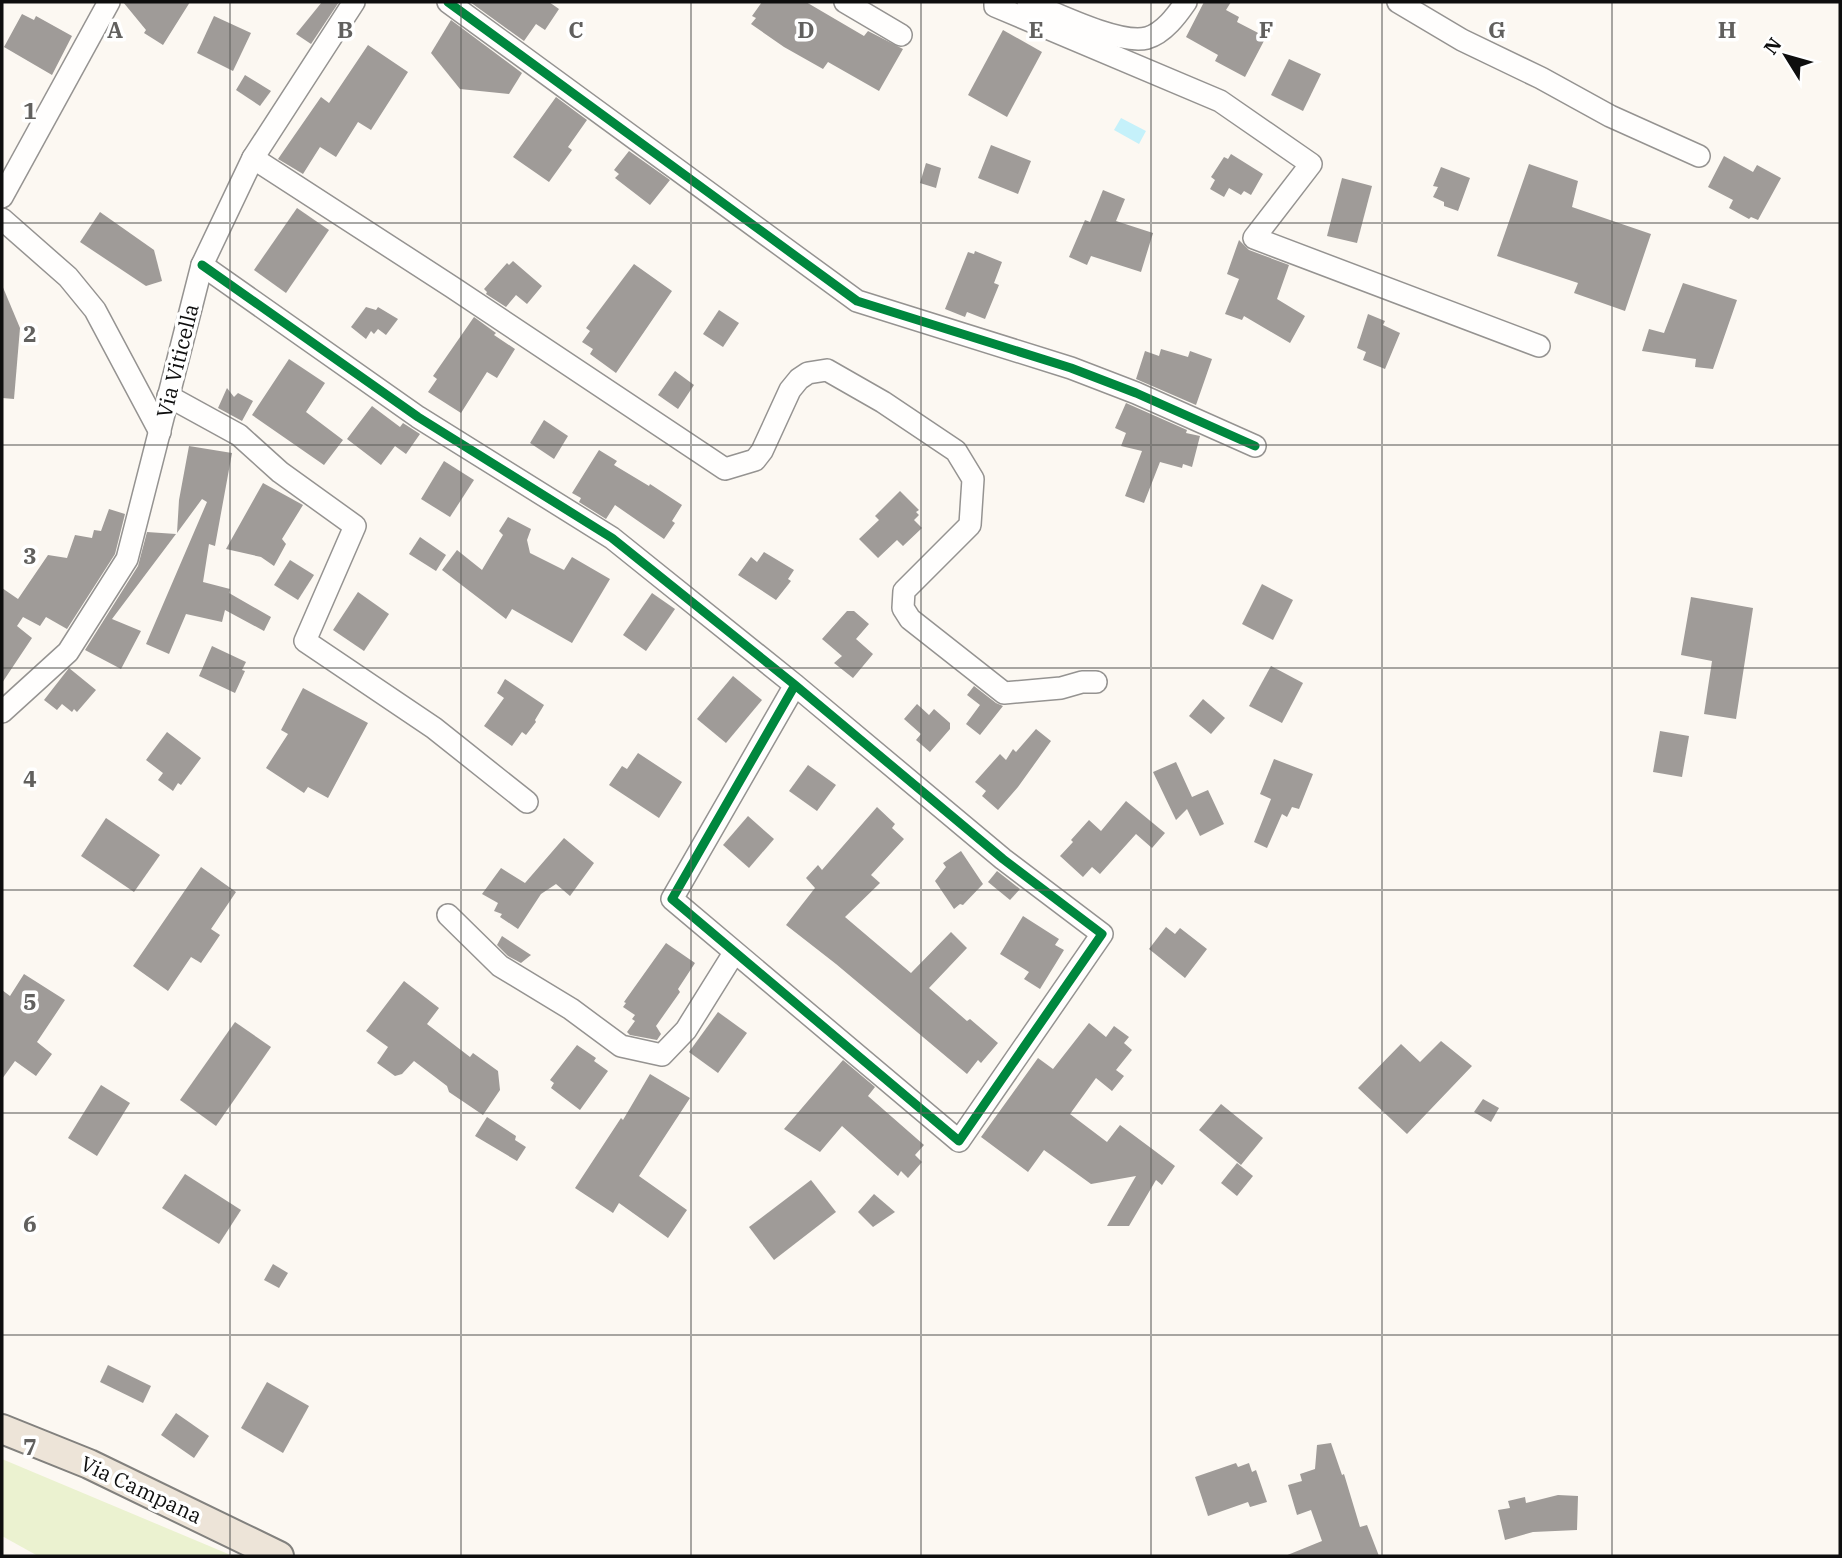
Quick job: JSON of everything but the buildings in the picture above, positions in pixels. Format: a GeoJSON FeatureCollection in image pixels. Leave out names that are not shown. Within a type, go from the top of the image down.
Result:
{"type":"FeatureCollection","features":[{"type":"Feature","properties":{"kind":"main road","name":"Via Campana"},"geometry":{"type":"LineString","coordinates":[[2,1429],[89,1464],[279,1556]]}},
{"type":"Feature","properties":{"kind":"street"},"geometry":{"type":"LineString","coordinates":[[2,197],[109,2]]}},
{"type":"Feature","properties":{"kind":"street","name":"Via Viticella"},"geometry":{"type":"LineString","coordinates":[[2,712],[68,652],[127,559],[202,265],[253,158],[354,2]]}},
{"type":"Feature","properties":{"kind":"street"},"geometry":{"type":"LineString","coordinates":[[448,2],[857,301],[1071,368],[1136,393],[1255,446]]}},
{"type":"Feature","properties":{"kind":"street"},"geometry":{"type":"LineString","coordinates":[[845,2],[901,35]]}},
{"type":"Feature","properties":{"kind":"street"},"geometry":{"type":"LineString","coordinates":[[995,2],[995,6],[1220,101],[1311,164],[1254,239],[1539,346]]}},
{"type":"Feature","properties":{"kind":"street"},"geometry":{"type":"LineString","coordinates":[[1028,2],[1128,39],[1147,38],[1161,30],[1186,2]]}},
{"type":"Feature","properties":{"kind":"street"},"geometry":{"type":"LineString","coordinates":[[1398,2],[1462,40],[1541,78],[1610,116],[1699,156]]}},
{"type":"Feature","properties":{"kind":"street"},"geometry":{"type":"LineString","coordinates":[[253,158],[725,469],[755,460],[762,451],[790,390],[808,373],[827,370],[883,402],[956,451],[972,480],[974,495],[970,525],[904,591],[903,608],[910,620],[1004,693],[1096,682]]}},
{"type":"Feature","properties":{"kind":"street"},"geometry":{"type":"LineString","coordinates":[[2,219],[68,277],[95,310],[160,432]]}},
{"type":"Feature","properties":{"kind":"street"},"geometry":{"type":"LineString","coordinates":[[202,265],[418,417],[612,538],[796,685],[1003,859],[1102,934],[959,1141],[672,898],[796,685]]}},
{"type":"Feature","properties":{"kind":"street"},"geometry":{"type":"LineString","coordinates":[[168,396],[239,435],[280,472],[355,526],[305,641],[435,728],[527,802]]}},
{"type":"Feature","properties":{"kind":"street"},"geometry":{"type":"LineString","coordinates":[[448,915],[499,966],[571,1009],[621,1046],[662,1055],[686,1030],[734,953]]}},
{"type":"Feature","properties":{"kind":"green space"},"geometry":{"type":"Polygon","coordinates":[[[2,1459],[233,1556],[38,1556],[2,1536],[2,1459]]]}},
{"type":"Feature","properties":{"kind":"water"},"geometry":{"type":"Polygon","coordinates":[[[1121,118],[1146,131],[1139,144],[1114,130],[1121,118]]]}},
{"type":"Feature","properties":{"kind":"cycle path"},"geometry":{"type":"LineString","coordinates":[[448,2],[857,301],[1071,368],[1136,393],[1255,446]]}},
{"type":"Feature","properties":{"kind":"cycle path"},"geometry":{"type":"LineString","coordinates":[[202,265],[418,417],[612,538],[795,685],[1003,859],[1102,934],[959,1141],[672,899],[795,685]]}}]}
